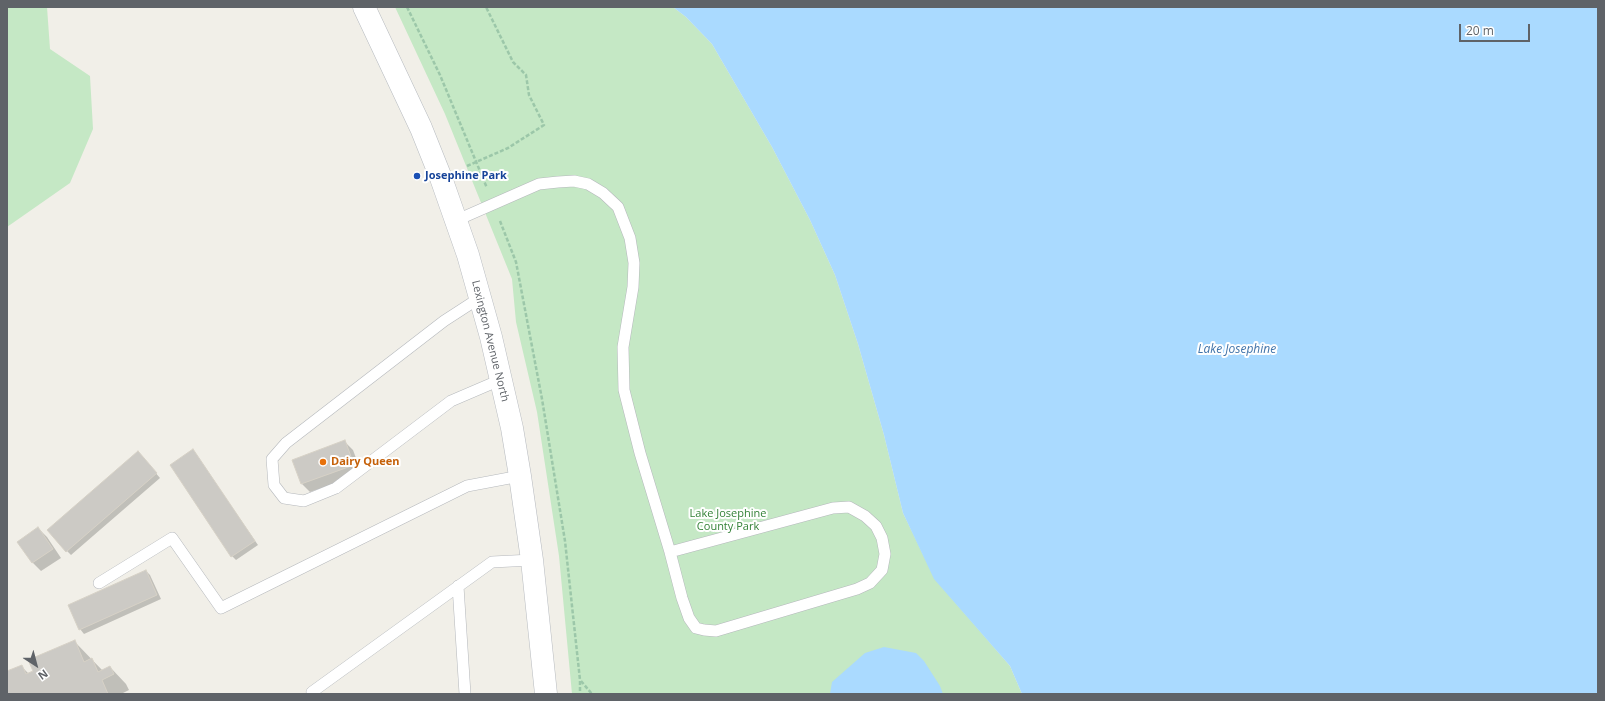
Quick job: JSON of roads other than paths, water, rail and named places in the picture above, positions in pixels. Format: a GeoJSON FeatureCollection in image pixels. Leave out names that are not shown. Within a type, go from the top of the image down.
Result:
{"type":"FeatureCollection","features":[{"type":"Feature","properties":{"kind":"main road","name":"Lexington Avenue North"},"geometry":{"type":"LineString","coordinates":[[364,7],[421,128],[457,220],[492,337],[500,380],[512,428],[520,476],[532,560],[546,694]]}},
{"type":"Feature","properties":{"kind":"lane"},"geometry":{"type":"LineString","coordinates":[[457,220],[539,184],[558,182],[574,181],[588,184],[603,193],[618,207],[630,238],[634,263],[633,287],[622,347],[624,390],[640,453],[670,552],[682,598],[689,618],[696,628],[716,631],[870,584],[882,570],[885,554],[882,538],[876,526],[865,516],[849,507],[833,508],[670,552]]}},
{"type":"Feature","properties":{"kind":"lane"},"geometry":{"type":"LineString","coordinates":[[481,297],[444,321],[286,443],[272,459],[274,485],[284,498],[304,501],[336,488],[451,401],[500,380]]}},
{"type":"Feature","properties":{"kind":"lane"},"geometry":{"type":"LineString","coordinates":[[99,583],[172,538],[221,608],[467,486],[520,476]]}},
{"type":"Feature","properties":{"kind":"lane"},"geometry":{"type":"LineString","coordinates":[[313,694],[312,692],[492,562],[532,560]]}},
{"type":"Feature","properties":{"kind":"lane"},"geometry":{"type":"LineString","coordinates":[[458,586],[465,694]]}},
{"type":"Feature","properties":{"kind":"water","name":"Lake Josephine"},"geometry":{"type":"Polygon","coordinates":[[[673,7],[1598,7],[1598,694],[1022,694],[1010,666],[934,579],[903,513],[884,435],[858,344],[835,275],[810,220],[772,147],[712,44],[686,17],[673,7]]]}},
{"type":"Feature","properties":{"kind":"water"},"geometry":{"type":"Polygon","coordinates":[[[884,647],[916,653],[924,661],[940,686],[943,694],[830,694],[832,682],[865,653],[884,647]]]}},
{"type":"Feature","properties":{"kind":"place","name":"Josephine Park"},"geometry":{"type":"Point","coordinates":[417,176]}},
{"type":"Feature","properties":{"kind":"place","name":"Dairy Queen"},"geometry":{"type":"Point","coordinates":[323,462]}},
{"type":"Feature","properties":{"kind":"park label","name":"Lake Josephine County Park"},"geometry":{"type":"Point","coordinates":[728,520]}}]}
